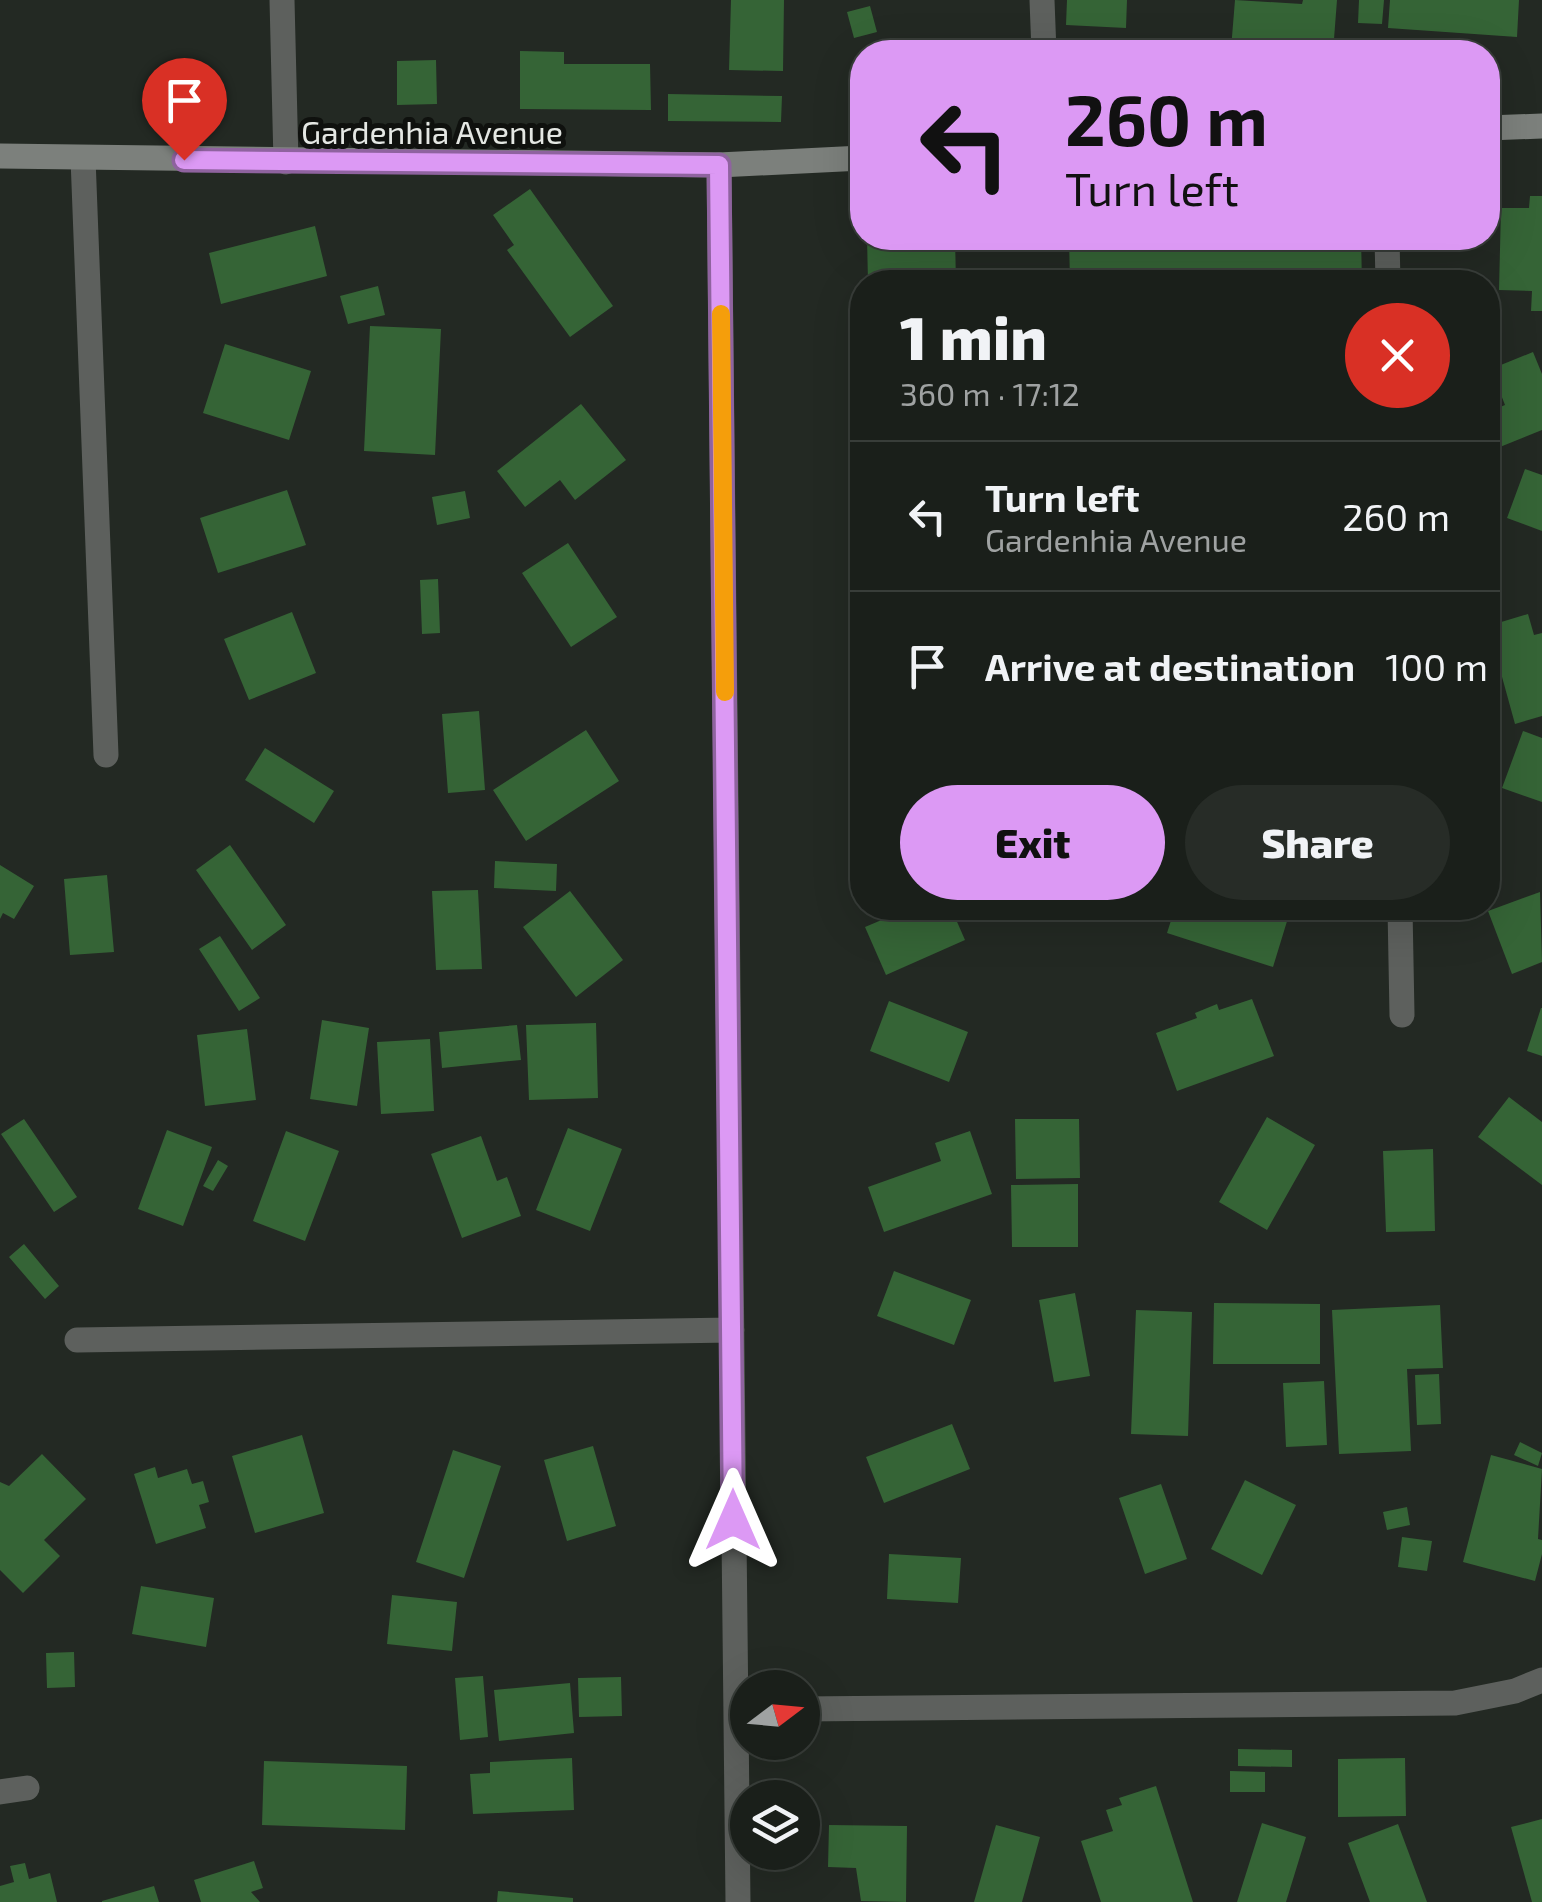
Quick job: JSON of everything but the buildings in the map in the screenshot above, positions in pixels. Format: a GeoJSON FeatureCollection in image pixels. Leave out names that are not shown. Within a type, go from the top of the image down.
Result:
{"type":"FeatureCollection","features":[{"type":"Feature","properties":{"kind":"main road"},"geometry":{"type":"LineString","coordinates":[[1500,128],[1542,126]]}},
{"type":"Feature","properties":{"kind":"main road","name":"Gardenhia Avenue"},"geometry":{"type":"LineString","coordinates":[[0,156],[719,165],[850,159]]}},
{"type":"Feature","properties":{"kind":"street"},"geometry":{"type":"LineString","coordinates":[[282,0],[286,162]]}},
{"type":"Feature","properties":{"kind":"street"},"geometry":{"type":"LineString","coordinates":[[1042,0],[1044,40]]}},
{"type":"Feature","properties":{"kind":"street"},"geometry":{"type":"LineString","coordinates":[[83,158],[106,755]]}},
{"type":"Feature","properties":{"kind":"street"},"geometry":{"type":"LineString","coordinates":[[719,165],[739,1670]]}},
{"type":"Feature","properties":{"kind":"street"},"geometry":{"type":"LineString","coordinates":[[1400,920],[1402,1015]]}},
{"type":"Feature","properties":{"kind":"street"},"geometry":{"type":"LineString","coordinates":[[77,1340],[732,1330]]}},
{"type":"Feature","properties":{"kind":"street"},"geometry":{"type":"LineString","coordinates":[[820,1709],[1455,1702],[1515,1691],[1542,1680]]}},
{"type":"Feature","properties":{"kind":"street"},"geometry":{"type":"LineString","coordinates":[[738,1902],[739,1760]]}},
{"type":"Feature","properties":{"kind":"street"},"geometry":{"type":"LineString","coordinates":[[0,1792],[27,1788]]}},
{"type":"Feature","properties":{"kind":"slow traffic"},"geometry":{"type":"LineString","coordinates":[[721,314],[725,692]]}},
{"type":"Feature","properties":{"kind":"route"},"geometry":{"type":"LineString","coordinates":[[184,160],[719,165],[733,1520]]}}]}
